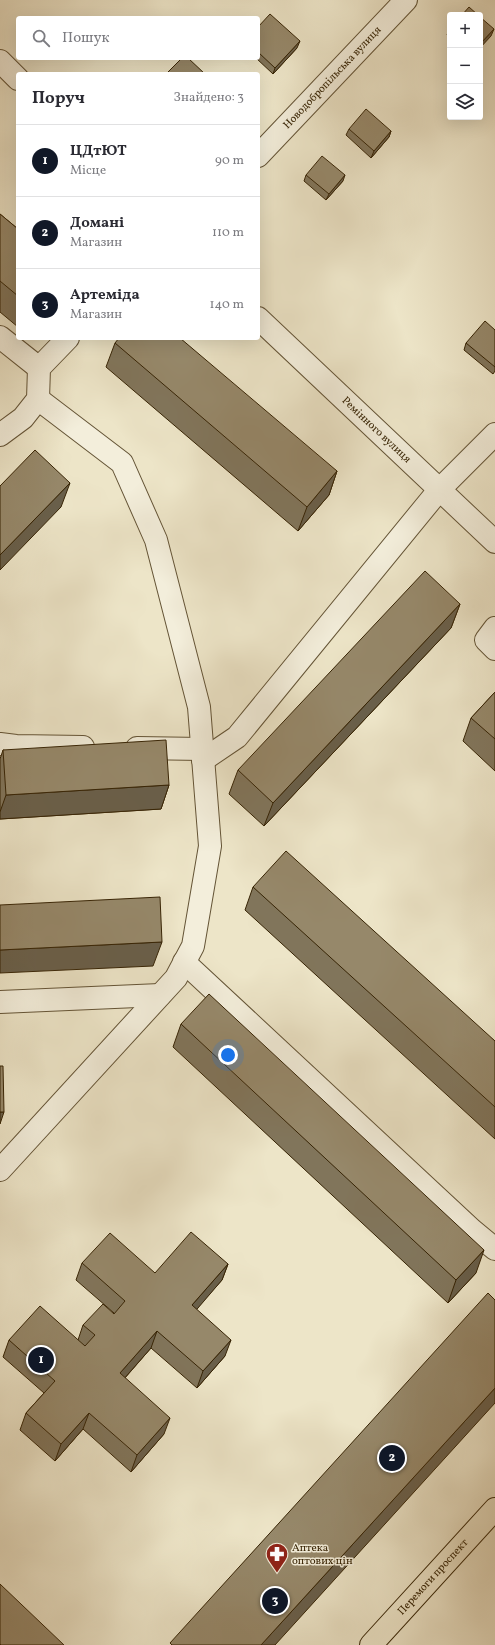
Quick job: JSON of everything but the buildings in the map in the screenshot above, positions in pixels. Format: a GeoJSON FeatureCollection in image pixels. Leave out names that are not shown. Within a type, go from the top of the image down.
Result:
{"type":"FeatureCollection","features":[{"type":"Feature","properties":{"kind":"main road","name":"Перемоги проспект"},"geometry":{"type":"LineString","coordinates":[[371,1645],[495,1509]]}},
{"type":"Feature","properties":{"kind":"street","name":"Новодобропільська вулиця"},"geometry":{"type":"LineString","coordinates":[[260,154],[406,0]]}},
{"type":"Feature","properties":{"kind":"street"},"geometry":{"type":"LineString","coordinates":[[0,61],[16,77]]}},
{"type":"Feature","properties":{"kind":"street","name":"Ремінного вулиця"},"geometry":{"type":"LineString","coordinates":[[260,320],[495,542]]}},
{"type":"Feature","properties":{"kind":"street"},"geometry":{"type":"LineString","coordinates":[[0,337],[38,368]]}},
{"type":"Feature","properties":{"kind":"street"},"geometry":{"type":"LineString","coordinates":[[0,435],[23,418],[38,399],[38,368],[66,340]]}},
{"type":"Feature","properties":{"kind":"street"},"geometry":{"type":"LineString","coordinates":[[3,1163],[176,978],[193,946],[210,846],[199,707],[156,540],[122,463],[38,399]]}},
{"type":"Feature","properties":{"kind":"street"},"geometry":{"type":"LineString","coordinates":[[0,744],[16,746],[109,747],[203,754],[237,737],[439,490],[495,434]]}},
{"type":"Feature","properties":{"kind":"street"},"geometry":{"type":"LineString","coordinates":[[495,628],[486,640],[495,649]]}},
{"type":"Feature","properties":{"kind":"street"},"geometry":{"type":"LineString","coordinates":[[184,962],[472,1230],[495,1249]]}},
{"type":"Feature","properties":{"kind":"street"},"geometry":{"type":"LineString","coordinates":[[0,1002],[160,995]]}},
{"type":"Feature","properties":{"kind":"place","name":"ЦДтЮТ"},"geometry":{"type":"Point","coordinates":[41,1360]}},
{"type":"Feature","properties":{"kind":"place","name":"Домані"},"geometry":{"type":"Point","coordinates":[392,1458]}},
{"type":"Feature","properties":{"kind":"place","name":"Аптека оптових цін"},"geometry":{"type":"Point","coordinates":[277,1574]}},
{"type":"Feature","properties":{"kind":"place","name":"Артеміда"},"geometry":{"type":"Point","coordinates":[275,1601]}}]}
